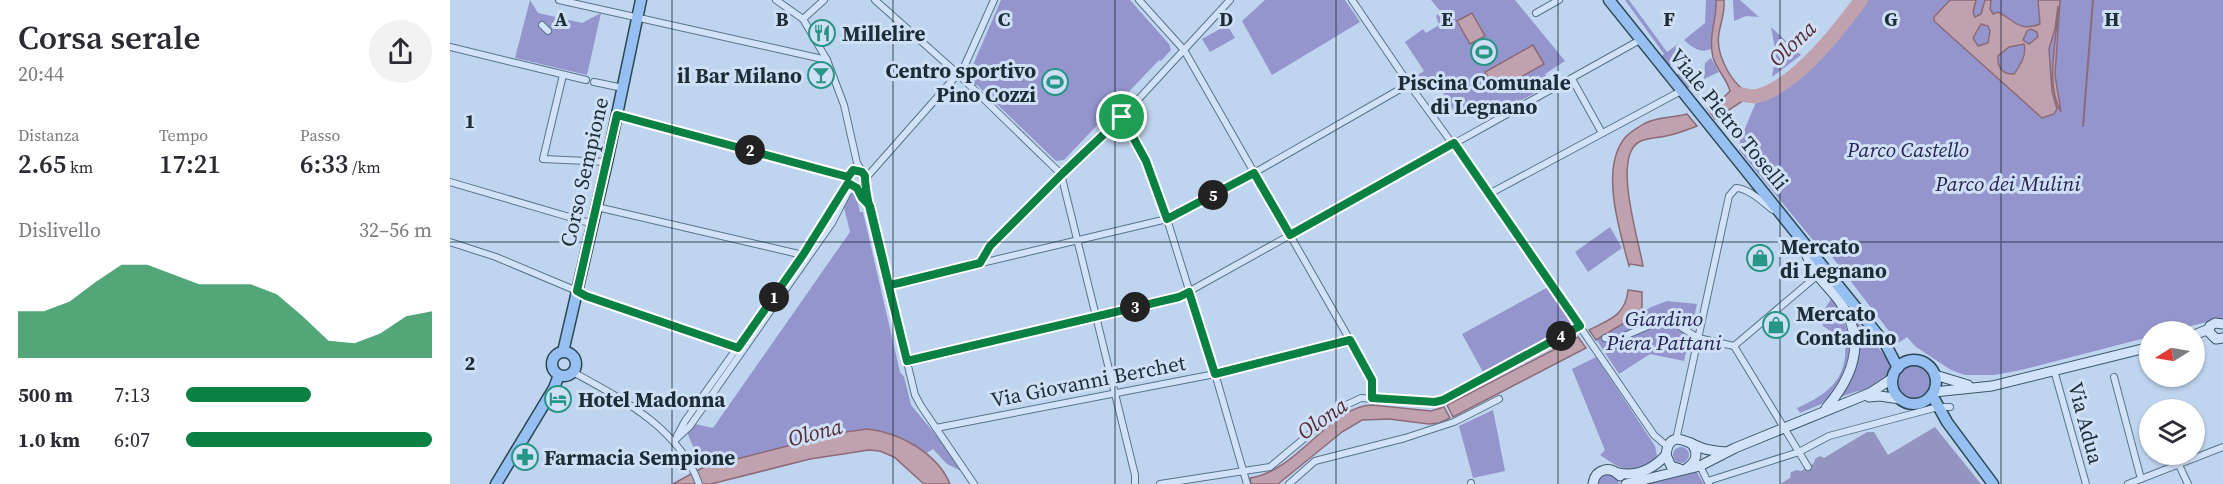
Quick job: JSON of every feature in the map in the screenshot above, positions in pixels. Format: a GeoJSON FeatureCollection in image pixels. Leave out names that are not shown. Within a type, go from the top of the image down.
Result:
{"type":"FeatureCollection","features":[{"type":"Feature","properties":{"kind":"main road","name":"Corso Sempione"},"geometry":{"type":"LineString","coordinates":[[496,484],[554,388],[559,375],[553,370],[552,362],[556,355],[563,352],[607,162],[641,0]]}},
{"type":"Feature","properties":{"kind":"main road","name":"Viale Pietro Toselli"},"geometry":{"type":"LineString","coordinates":[[1609,0],[1886,345],[1895,373]]}},
{"type":"Feature","properties":{"kind":"main road","name":"Viale Pietro Toselli"},"geometry":{"type":"LineString","coordinates":[[1886,345],[1913,360]]}},
{"type":"Feature","properties":{"kind":"main road"},"geometry":{"type":"LineString","coordinates":[[559,375],[573,372],[575,364],[573,357],[563,352]]}},
{"type":"Feature","properties":{"kind":"main road"},"geometry":{"type":"LineString","coordinates":[[1935,408],[1933,393],[1935,375],[1924,363],[1913,360],[1895,373],[1894,390],[1900,399],[1910,404],[1922,403],[1935,408],[1993,484]]}},
{"type":"Feature","properties":{"kind":"main road"},"geometry":{"type":"LineString","coordinates":[[1922,403],[1933,393]]}},
{"type":"Feature","properties":{"kind":"street"},"geometry":{"type":"LineString","coordinates":[[559,0],[827,60]]}},
{"type":"Feature","properties":{"kind":"street"},"geometry":{"type":"LineString","coordinates":[[776,0],[802,19],[827,60],[844,105],[865,181],[915,395],[974,484]]}},
{"type":"Feature","properties":{"kind":"street"},"geometry":{"type":"LineString","coordinates":[[802,19],[824,0]]}},
{"type":"Feature","properties":{"kind":"street"},"geometry":{"type":"LineString","coordinates":[[875,0],[958,74],[1062,174],[1136,484]]}},
{"type":"Feature","properties":{"kind":"street"},"geometry":{"type":"LineString","coordinates":[[674,441],[690,426],[832,223],[848,192],[865,181],[964,68],[994,0]]}},
{"type":"Feature","properties":{"kind":"street"},"geometry":{"type":"LineString","coordinates":[[1139,0],[1184,50],[1372,380],[1372,398]]}},
{"type":"Feature","properties":{"kind":"street"},"geometry":{"type":"LineString","coordinates":[[980,263],[990,246],[1122,117],[1230,0]]}},
{"type":"Feature","properties":{"kind":"street"},"geometry":{"type":"LineString","coordinates":[[1352,0],[1667,451],[1671,466],[1684,469],[1693,464],[1696,457],[1691,442]]}},
{"type":"Feature","properties":{"kind":"street"},"geometry":{"type":"LineString","coordinates":[[1536,13],[1559,0]]}},
{"type":"Feature","properties":{"kind":"street"},"geometry":{"type":"LineString","coordinates":[[542,25],[548,31]]}},
{"type":"Feature","properties":{"kind":"street"},"geometry":{"type":"LineString","coordinates":[[907,361],[1179,297],[1640,40]]}},
{"type":"Feature","properties":{"kind":"street"},"geometry":{"type":"LineString","coordinates":[[450,47],[586,80]]}},
{"type":"Feature","properties":{"kind":"street"},"geometry":{"type":"LineString","coordinates":[[563,75],[543,159],[607,162]]}},
{"type":"Feature","properties":{"kind":"street"},"geometry":{"type":"LineString","coordinates":[[1572,79],[1602,133]]}},
{"type":"Feature","properties":{"kind":"street"},"geometry":{"type":"LineString","coordinates":[[594,82],[623,88]]}},
{"type":"Feature","properties":{"kind":"street"},"geometry":{"type":"LineString","coordinates":[[889,285],[1167,219],[1254,173],[1409,84]]}},
{"type":"Feature","properties":{"kind":"street"},"geometry":{"type":"LineString","coordinates":[[1489,194],[1681,91]]}},
{"type":"Feature","properties":{"kind":"street"},"geometry":{"type":"LineString","coordinates":[[617,115],[848,180],[870,206]]}},
{"type":"Feature","properties":{"kind":"street"},"geometry":{"type":"LineString","coordinates":[[1122,117],[1146,161],[1167,219],[1247,484]]}},
{"type":"Feature","properties":{"kind":"street"},"geometry":{"type":"LineString","coordinates":[[674,441],[803,255],[848,180],[850,172],[873,170]]}},
{"type":"Feature","properties":{"kind":"street"},"geometry":{"type":"LineString","coordinates":[[450,182],[593,224]]}},
{"type":"Feature","properties":{"kind":"street"},"geometry":{"type":"LineString","coordinates":[[1617,473],[1628,474],[1650,469],[1676,440],[1729,196],[1736,188],[1748,190],[1756,199],[1780,215]]}},
{"type":"Feature","properties":{"kind":"street"},"geometry":{"type":"LineString","coordinates":[[597,207],[803,255]]}},
{"type":"Feature","properties":{"kind":"street","name":"Viale Pietro Toselli"},"geometry":{"type":"LineString","coordinates":[[1797,234],[1815,270],[1850,318],[1855,338],[1854,359],[1850,372],[1844,386],[1824,411]]}},
{"type":"Feature","properties":{"kind":"street"},"geometry":{"type":"LineString","coordinates":[[450,242],[496,257],[586,296],[738,348]]}},
{"type":"Feature","properties":{"kind":"street"},"geometry":{"type":"LineString","coordinates":[[1734,346],[1812,280]]}},
{"type":"Feature","properties":{"kind":"street"},"geometry":{"type":"LineString","coordinates":[[1605,338],[1615,340],[1667,318],[1698,338],[1734,346],[1808,467]]}},
{"type":"Feature","properties":{"kind":"street"},"geometry":{"type":"LineString","coordinates":[[2222,341],[2216,339],[2210,332],[2215,323],[2223,324]]}},
{"type":"Feature","properties":{"kind":"street"},"geometry":{"type":"LineString","coordinates":[[1160,484],[1244,474],[1270,468],[1342,407],[1362,398],[1415,402],[1443,400],[1580,326]]}},
{"type":"Feature","properties":{"kind":"street","name":"Via Giovanni Berchet"},"geometry":{"type":"LineString","coordinates":[[936,428],[1215,374],[1350,340]]}},
{"type":"Feature","properties":{"kind":"street"},"geometry":{"type":"LineString","coordinates":[[1933,393],[1992,386],[2139,349]]}},
{"type":"Feature","properties":{"kind":"street","name":"Via Adua"},"geometry":{"type":"LineString","coordinates":[[2054,370],[2086,484]]}},
{"type":"Feature","properties":{"kind":"street"},"geometry":{"type":"LineString","coordinates":[[573,372],[629,404],[674,441],[692,465],[699,484]]}},
{"type":"Feature","properties":{"kind":"street"},"geometry":{"type":"LineString","coordinates":[[1593,484],[1596,474],[1603,470],[1611,469],[1617,473],[1624,484],[1700,466],[1726,452],[1880,389],[1895,373]]}},
{"type":"Feature","properties":{"kind":"street"},"geometry":{"type":"LineString","coordinates":[[1935,375],[1976,388]]}},
{"type":"Feature","properties":{"kind":"street"},"geometry":{"type":"LineString","coordinates":[[2114,377],[2141,479]]}},
{"type":"Feature","properties":{"kind":"street"},"geometry":{"type":"LineString","coordinates":[[1852,400],[1880,396],[1900,399]]}},
{"type":"Feature","properties":{"kind":"street"},"geometry":{"type":"LineString","coordinates":[[1289,484],[1315,461],[1405,438],[1454,422],[1499,399]]}},
{"type":"Feature","properties":{"kind":"street"},"geometry":{"type":"LineString","coordinates":[[1700,466],[1709,483],[1720,481],[1799,453],[1829,436],[1935,408],[1950,407]]}},
{"type":"Feature","properties":{"kind":"street"},"geometry":{"type":"LineString","coordinates":[[1676,440],[1684,439],[1709,450],[1726,452]]}},
{"type":"Feature","properties":{"kind":"street"},"geometry":{"type":"LineString","coordinates":[[2205,454],[2223,447]]}},
{"type":"Feature","properties":{"kind":"street"},"geometry":{"type":"LineString","coordinates":[[2128,484],[2179,465],[2188,484]]}},
{"type":"Feature","properties":{"kind":"green space"},"geometry":{"type":"Polygon","coordinates":[[[530,0],[538,13],[582,23],[601,13],[587,75],[515,58],[530,0]]]}},
{"type":"Feature","properties":{"kind":"green space","name":"Centro sportivo Pino Cozzi"},"geometry":{"type":"Polygon","coordinates":[[[1001,0],[1130,0],[1169,44],[1171,50],[1064,160],[1056,161],[970,80],[970,72],[1001,0]]]}},
{"type":"Feature","properties":{"kind":"green space"},"geometry":{"type":"Polygon","coordinates":[[[1265,0],[1345,0],[1360,22],[1272,75],[1242,21],[1265,0]]]}},
{"type":"Feature","properties":{"kind":"green space","name":"Piscina Comunale di Legnano"},"geometry":{"type":"Polygon","coordinates":[[[1431,0],[1515,0],[1565,61],[1545,74],[1551,84],[1486,120],[1478,103],[1456,115],[1439,86],[1428,89],[1418,75],[1424,71],[1405,42],[1423,29],[1426,33],[1439,25],[1436,16],[1441,12],[1431,0]]]}},
{"type":"Feature","properties":{"kind":"green space"},"geometry":{"type":"Polygon","coordinates":[[[1625,0],[1629,0],[1667,52],[1678,44],[1677,57],[1669,67],[1661,57],[1664,54],[1625,0]]]}},
{"type":"Feature","properties":{"kind":"green space"},"geometry":{"type":"Polygon","coordinates":[[[1706,0],[1716,0],[1716,6],[1711,49],[1703,51],[1684,40],[1705,23],[1706,0]]]}},
{"type":"Feature","properties":{"kind":"green space"},"geometry":{"type":"Polygon","coordinates":[[[1733,0],[1740,0],[1759,17],[1746,16],[1734,21],[1733,0]]]}},
{"type":"Feature","properties":{"kind":"green space","name":"Parco dei Mulini"},"geometry":{"type":"Polygon","coordinates":[[[1860,0],[2223,0],[2223,318],[2205,322],[2139,321],[2139,340],[1994,375],[1965,375],[1951,370],[1916,347],[1907,337],[1898,343],[1830,254],[1812,239],[1739,150],[1740,140],[1757,100],[1771,95],[1800,74],[1860,0]]]}},
{"type":"Feature","properties":{"kind":"green space"},"geometry":{"type":"Polygon","coordinates":[[[1227,25],[1235,38],[1210,52],[1202,39],[1227,25]]]}},
{"type":"Feature","properties":{"kind":"green space"},"geometry":{"type":"Polygon","coordinates":[[[1771,27],[1801,55],[1772,77],[1776,53],[1771,27]]]}},
{"type":"Feature","properties":{"kind":"green space"},"geometry":{"type":"Polygon","coordinates":[[[1711,58],[1719,72],[1704,79],[1705,63],[1711,58]]]}},
{"type":"Feature","properties":{"kind":"green space"},"geometry":{"type":"Polygon","coordinates":[[[1674,74],[1688,74],[1701,81],[1686,89],[1674,74]]]}},
{"type":"Feature","properties":{"kind":"green space"},"geometry":{"type":"Polygon","coordinates":[[[855,192],[860,212],[863,212],[900,372],[904,377],[911,405],[940,440],[961,471],[947,464],[933,449],[925,454],[904,439],[886,432],[854,430],[702,468],[687,432],[695,424],[713,428],[850,232],[843,203],[850,193],[855,192]]]}},
{"type":"Feature","properties":{"kind":"green space"},"geometry":{"type":"Polygon","coordinates":[[[1610,227],[1622,248],[1588,272],[1575,252],[1610,227]]]}},
{"type":"Feature","properties":{"kind":"green space"},"geometry":{"type":"Polygon","coordinates":[[[1550,286],[1571,324],[1483,372],[1462,334],[1550,286]]]}},
{"type":"Feature","properties":{"kind":"green space"},"geometry":{"type":"Polygon","coordinates":[[[1831,299],[1839,311],[1849,337],[1848,365],[1837,391],[1823,403],[1800,413],[1797,408],[1820,396],[1836,381],[1844,361],[1844,334],[1832,332],[1823,326],[1821,315],[1831,299]]]}},
{"type":"Feature","properties":{"kind":"green space","name":"Giardino Piera Pattani"},"geometry":{"type":"Polygon","coordinates":[[[1667,301],[1697,304],[1684,361],[1650,354],[1619,374],[1596,339],[1651,307],[1667,301]]]}},
{"type":"Feature","properties":{"kind":"green space"},"geometry":{"type":"Polygon","coordinates":[[[1852,315],[1889,361],[1890,373],[1873,386],[1839,398],[1852,377],[1857,358],[1857,339],[1852,315]]]}},
{"type":"Feature","properties":{"kind":"green space"},"geometry":{"type":"Polygon","coordinates":[[[1596,357],[1655,446],[1657,456],[1651,463],[1627,469],[1617,466],[1600,455],[1605,450],[1572,369],[1596,357]]]}},
{"type":"Feature","properties":{"kind":"green space"},"geometry":{"type":"Polygon","coordinates":[[[1914,366],[1925,371],[1930,382],[1925,393],[1914,398],[1903,393],[1898,382],[1903,371],[1914,366]]]}},
{"type":"Feature","properties":{"kind":"green space"},"geometry":{"type":"Polygon","coordinates":[[[1493,410],[1505,471],[1473,478],[1459,426],[1493,410]]]}},
{"type":"Feature","properties":{"kind":"green space"},"geometry":{"type":"Polygon","coordinates":[[[1681,447],[1687,449],[1689,455],[1687,461],[1681,463],[1675,461],[1673,455],[1675,449],[1681,447]]]}},
{"type":"Feature","properties":{"kind":"green space"},"geometry":{"type":"Polygon","coordinates":[[[1696,471],[1704,484],[1647,484],[1696,471]]]}},
{"type":"Feature","properties":{"kind":"green space"},"geometry":{"type":"Polygon","coordinates":[[[1603,474],[1613,476],[1619,484],[1596,484],[1603,474]]]}},
{"type":"Feature","properties":{"kind":"shaded area"},"geometry":{"type":"Polygon","coordinates":[[[1716,0],[1724,0],[1718,41],[1722,60],[1738,84],[1752,94],[1751,98],[1715,119],[1707,108],[1720,101],[1730,91],[1713,57],[1712,35],[1716,0]]]}},
{"type":"Feature","properties":{"kind":"shaded area"},"geometry":{"type":"Polygon","coordinates":[[[1859,0],[1865,0],[1807,71],[1776,91],[1758,98],[1759,94],[1791,79],[1804,68],[1828,42],[1859,0]]]}},
{"type":"Feature","properties":{"kind":"shaded area"},"geometry":{"type":"Polygon","coordinates":[[[1950,0],[1976,0],[1973,12],[1975,17],[1981,14],[1985,0],[1991,0],[1990,9],[1993,14],[1998,12],[2027,27],[2040,24],[2038,0],[2060,0],[2055,75],[2061,112],[2053,87],[2058,6],[2049,49],[2052,91],[2057,109],[2054,114],[2042,118],[1934,21],[1934,17],[1950,0]],[[1981,24],[1973,38],[1978,46],[1988,43],[1990,31],[1988,26],[1981,24]],[[2031,29],[2027,31],[2023,40],[2029,44],[2038,37],[2037,32],[2031,29]],[[2024,44],[2009,47],[1998,56],[1999,64],[2004,72],[2014,74],[2021,64],[2025,48],[2024,44]]]}},
{"type":"Feature","properties":{"kind":"shaded area"},"geometry":{"type":"Polygon","coordinates":[[[1472,13],[1485,36],[1470,44],[1457,21],[1472,13]]]}},
{"type":"Feature","properties":{"kind":"shaded area"},"geometry":{"type":"Polygon","coordinates":[[[1533,45],[1544,64],[1496,91],[1485,72],[1533,45]]]}},
{"type":"Feature","properties":{"kind":"shaded area"},"geometry":{"type":"Polygon","coordinates":[[[1687,114],[1697,126],[1639,142],[1631,151],[1627,181],[1643,266],[1630,264],[1629,266],[1614,201],[1613,167],[1617,152],[1628,135],[1647,122],[1687,114]]]}},
{"type":"Feature","properties":{"kind":"shaded area"},"geometry":{"type":"Polygon","coordinates":[[[1628,290],[1642,292],[1642,312],[1596,340],[1589,330],[1610,320],[1620,311],[1627,298],[1628,290]]]}},
{"type":"Feature","properties":{"kind":"shaded area"},"geometry":{"type":"Polygon","coordinates":[[[1578,337],[1586,348],[1453,417],[1447,405],[1578,337]]]}},
{"type":"Feature","properties":{"kind":"shaded area"},"geometry":{"type":"Polygon","coordinates":[[[1372,405],[1431,411],[1444,407],[1450,418],[1429,424],[1389,419],[1362,420],[1342,432],[1278,484],[1251,484],[1250,478],[1267,473],[1283,464],[1342,416],[1357,408],[1372,405]]]}},
{"type":"Feature","properties":{"kind":"shaded area"},"geometry":{"type":"Polygon","coordinates":[[[1935,427],[1981,484],[1780,484],[1790,478],[1791,472],[1801,471],[1820,456],[1824,458],[1867,432],[1874,432],[1888,455],[1935,427]]]}},
{"type":"Feature","properties":{"kind":"shaded area"},"geometry":{"type":"Polygon","coordinates":[[[867,429],[892,434],[916,446],[936,463],[950,484],[924,484],[894,457],[880,451],[869,450],[810,459],[711,484],[673,484],[702,468],[838,433],[867,429]]]}},
{"type":"Feature","properties":{"kind":"waterway","name":"Olona"},"geometry":{"type":"LineString","coordinates":[[1739,94],[1757,96],[1786,81],[1815,56],[1861,0]]}},
{"type":"Feature","properties":{"kind":"waterway"},"geometry":{"type":"LineString","coordinates":[[2083,126],[2093,0]]}},
{"type":"Feature","properties":{"kind":"place","name":"Millelire"},"geometry":{"type":"Point","coordinates":[822,33]}},
{"type":"Feature","properties":{"kind":"place","name":"Piscina Comunale di Legnano"},"geometry":{"type":"Point","coordinates":[1484,52]}},
{"type":"Feature","properties":{"kind":"place","name":"il Bar Milano"},"geometry":{"type":"Point","coordinates":[821,75]}},
{"type":"Feature","properties":{"kind":"place","name":"Centro sportivo Pino Cozzi"},"geometry":{"type":"Point","coordinates":[1055,82]}},
{"type":"Feature","properties":{"kind":"place","name":"Mercato di Legnano"},"geometry":{"type":"Point","coordinates":[1760,258]}},
{"type":"Feature","properties":{"kind":"place","name":"Mercato Contadino"},"geometry":{"type":"Point","coordinates":[1776,325]}},
{"type":"Feature","properties":{"kind":"place","name":"Hotel Madonna"},"geometry":{"type":"Point","coordinates":[558,399]}},
{"type":"Feature","properties":{"kind":"place","name":"Farmacia Sempione"},"geometry":{"type":"Point","coordinates":[525,457]}},
{"type":"Feature","properties":{"kind":"route"},"geometry":{"type":"LineString","coordinates":[[1122,117],[990,246],[980,263],[899,283],[889,285],[870,206],[862,198],[857,188],[848,183],[803,255],[738,348],[577,291],[617,115],[848,177],[853,170],[862,172],[866,179],[864,184],[870,206],[907,361],[1179,297],[1189,292],[1215,374],[1350,340],[1372,380],[1372,398],[1435,402],[1443,400],[1580,326],[1454,143],[1290,235],[1254,173],[1167,219],[1146,161],[1122,117]]}},
{"type":"Feature","properties":{"kind":"park label","name":"Parco Castello"},"geometry":{"type":"Point","coordinates":[1908,149]}}]}
